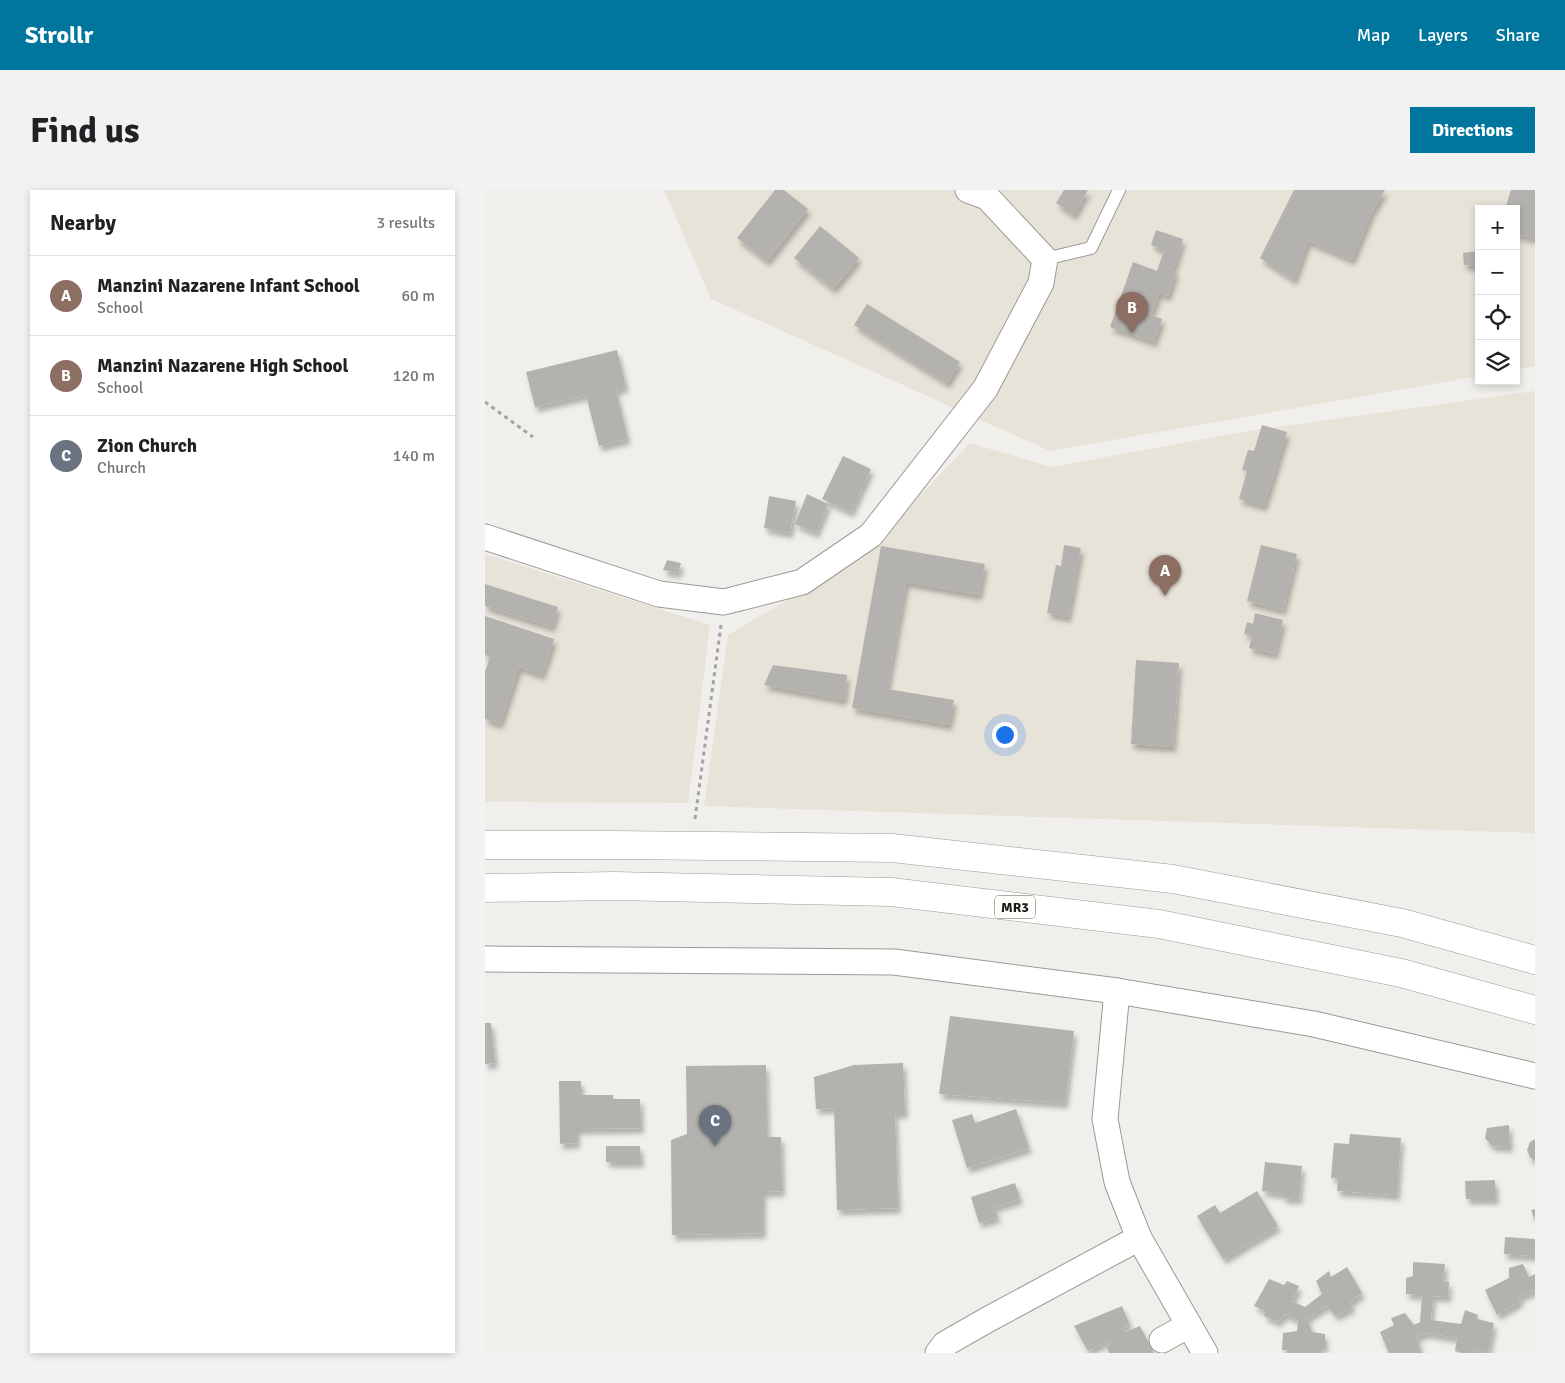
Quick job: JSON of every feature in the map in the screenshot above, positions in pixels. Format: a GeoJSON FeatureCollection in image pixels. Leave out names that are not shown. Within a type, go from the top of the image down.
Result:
{"type":"FeatureCollection","features":[{"type":"Feature","properties":{"kind":"highway"},"geometry":{"type":"LineString","coordinates":[[485,846],[613,844],[892,848],[1173,879],[1402,923],[1535,960]]}},
{"type":"Feature","properties":{"kind":"highway","name":"MR3"},"geometry":{"type":"LineString","coordinates":[[485,888],[615,886],[891,892],[1159,924],[1401,973],[1535,1010]]}},
{"type":"Feature","properties":{"kind":"street"},"geometry":{"type":"LineString","coordinates":[[485,537],[659,594],[724,602],[802,582],[871,535],[985,389],[1041,284],[1045,259],[987,197],[968,190]]}},
{"type":"Feature","properties":{"kind":"street"},"geometry":{"type":"LineString","coordinates":[[485,959],[894,962],[1117,992],[1315,1024],[1535,1076]]}},
{"type":"Feature","properties":{"kind":"street"},"geometry":{"type":"LineString","coordinates":[[1117,992],[1105,1119],[1117,1182],[1139,1238],[1205,1353]]}},
{"type":"Feature","properties":{"kind":"street"},"geometry":{"type":"LineString","coordinates":[[938,1353],[945,1344],[1139,1238]]}},
{"type":"Feature","properties":{"kind":"street"},"geometry":{"type":"LineString","coordinates":[[1162,1340],[1189,1325]]}},
{"type":"Feature","properties":{"kind":"lane"},"geometry":{"type":"LineString","coordinates":[[1045,259],[1091,248],[1119,190]]}},
{"type":"Feature","properties":{"kind":"path"},"geometry":{"type":"LineString","coordinates":[[485,402],[533,437]]}},
{"type":"Feature","properties":{"kind":"path"},"geometry":{"type":"LineString","coordinates":[[692,846],[724,602]]}},
{"type":"Feature","properties":{"kind":"shaded area"},"geometry":{"type":"Polygon","coordinates":[[[664,190],[1535,190],[1535,366],[1520,369],[1520,205],[1475,205],[1475,377],[1050,451],[711,299],[664,190]]]}},
{"type":"Feature","properties":{"kind":"shaded area"},"geometry":{"type":"Polygon","coordinates":[[[1535,391],[1535,833],[704,806],[728,635],[862,556],[970,443],[1051,467],[1248,431],[1535,391]]]}},
{"type":"Feature","properties":{"kind":"shaded area"},"geometry":{"type":"Polygon","coordinates":[[[485,554],[710,625],[688,803],[485,802],[485,554]]]}},
{"type":"Feature","properties":{"kind":"building"},"geometry":{"type":"Polygon","coordinates":[[[775,190],[784,190],[808,209],[767,261],[737,238],[775,190]]]}},
{"type":"Feature","properties":{"kind":"building"},"geometry":{"type":"Polygon","coordinates":[[[1064,190],[1088,190],[1074,215],[1056,203],[1064,190]]]}},
{"type":"Feature","properties":{"kind":"building"},"geometry":{"type":"Polygon","coordinates":[[[1294,190],[1385,190],[1372,212],[1352,260],[1308,241],[1294,280],[1260,258],[1294,190]]]}},
{"type":"Feature","properties":{"kind":"building"},"geometry":{"type":"Polygon","coordinates":[[[1511,190],[1535,190],[1535,239],[1520,235],[1520,205],[1506,205],[1511,190]]]}},
{"type":"Feature","properties":{"kind":"building"},"geometry":{"type":"Polygon","coordinates":[[[820,226],[859,258],[833,289],[794,258],[820,226]]]}},
{"type":"Feature","properties":{"kind":"building"},"geometry":{"type":"Polygon","coordinates":[[[1156,230],[1183,239],[1173,271],[1176,272],[1168,296],[1159,293],[1151,315],[1162,319],[1154,342],[1110,327],[1133,262],[1157,271],[1164,250],[1151,245],[1156,230]]]}},
{"type":"Feature","properties":{"kind":"building"},"geometry":{"type":"Polygon","coordinates":[[[1475,252],[1475,266],[1464,265],[1463,253],[1475,252]]]}},
{"type":"Feature","properties":{"kind":"building"},"geometry":{"type":"Polygon","coordinates":[[[867,304],[960,362],[947,383],[854,325],[867,304]]]}},
{"type":"Feature","properties":{"kind":"building"},"geometry":{"type":"Polygon","coordinates":[[[617,350],[626,387],[616,390],[628,439],[599,446],[586,395],[535,407],[526,372],[617,350]]]}},
{"type":"Feature","properties":{"kind":"building"},"geometry":{"type":"Polygon","coordinates":[[[1262,425],[1287,432],[1264,506],[1239,499],[1247,471],[1242,470],[1248,450],[1254,451],[1262,425]]]}},
{"type":"Feature","properties":{"kind":"building"},"geometry":{"type":"Polygon","coordinates":[[[843,456],[871,469],[851,512],[822,499],[843,456]]]}},
{"type":"Feature","properties":{"kind":"building"},"geometry":{"type":"Polygon","coordinates":[[[807,494],[828,504],[816,533],[795,524],[807,494]]]}},
{"type":"Feature","properties":{"kind":"building"},"geometry":{"type":"Polygon","coordinates":[[[769,496],[796,501],[790,533],[764,528],[769,496]]]}},
{"type":"Feature","properties":{"kind":"building"},"geometry":{"type":"Polygon","coordinates":[[[1064,545],[1081,548],[1068,617],[1047,613],[1056,565],[1061,566],[1064,545]]]}},
{"type":"Feature","properties":{"kind":"building"},"geometry":{"type":"Polygon","coordinates":[[[1261,545],[1297,554],[1283,610],[1247,601],[1261,545]]]}},
{"type":"Feature","properties":{"kind":"building"},"geometry":{"type":"Polygon","coordinates":[[[881,546],[985,564],[979,595],[906,582],[887,689],[954,700],[949,725],[852,708],[881,546]]]}},
{"type":"Feature","properties":{"kind":"building"},"geometry":{"type":"Polygon","coordinates":[[[667,560],[681,563],[678,573],[663,570],[667,560]]]}},
{"type":"Feature","properties":{"kind":"building"},"geometry":{"type":"Polygon","coordinates":[[[485,584],[558,607],[552,627],[485,606],[485,584]]]}},
{"type":"Feature","properties":{"kind":"building"},"geometry":{"type":"Polygon","coordinates":[[[1255,613],[1283,620],[1275,654],[1249,648],[1252,636],[1244,634],[1247,622],[1253,624],[1255,613]]]}},
{"type":"Feature","properties":{"kind":"building"},"geometry":{"type":"Polygon","coordinates":[[[485,616],[554,639],[542,675],[519,667],[500,724],[485,719],[485,672],[490,657],[485,655],[485,616]]]}},
{"type":"Feature","properties":{"kind":"building"},"geometry":{"type":"Polygon","coordinates":[[[1136,660],[1179,663],[1173,747],[1131,744],[1136,660]]]}},
{"type":"Feature","properties":{"kind":"building"},"geometry":{"type":"Polygon","coordinates":[[[773,665],[847,675],[844,700],[764,685],[773,665]]]}},
{"type":"Feature","properties":{"kind":"building"},"geometry":{"type":"Polygon","coordinates":[[[950,1016],[1074,1031],[1065,1103],[939,1094],[950,1016]]]}},
{"type":"Feature","properties":{"kind":"building"},"geometry":{"type":"Polygon","coordinates":[[[485,1023],[491,1023],[495,1063],[485,1064],[485,1023]]]}},
{"type":"Feature","properties":{"kind":"building"},"geometry":{"type":"Polygon","coordinates":[[[903,1063],[905,1113],[895,1113],[898,1208],[837,1210],[834,1108],[816,1109],[814,1077],[854,1065],[903,1063]]]}},
{"type":"Feature","properties":{"kind":"building"},"geometry":{"type":"Polygon","coordinates":[[[766,1065],[767,1137],[781,1137],[782,1191],[763,1192],[763,1233],[672,1235],[671,1140],[687,1134],[686,1066],[766,1065]]]}},
{"type":"Feature","properties":{"kind":"building"},"geometry":{"type":"Polygon","coordinates":[[[559,1081],[581,1081],[581,1095],[613,1095],[613,1099],[640,1099],[641,1128],[577,1129],[577,1143],[560,1144],[559,1081]]]}},
{"type":"Feature","properties":{"kind":"building"},"geometry":{"type":"Polygon","coordinates":[[[1016,1109],[1029,1148],[967,1168],[952,1120],[972,1114],[975,1123],[1016,1109]]]}},
{"type":"Feature","properties":{"kind":"building"},"geometry":{"type":"Polygon","coordinates":[[[1509,1125],[1510,1147],[1492,1146],[1485,1138],[1487,1128],[1509,1125]]]}},
{"type":"Feature","properties":{"kind":"building"},"geometry":{"type":"Polygon","coordinates":[[[1350,1134],[1401,1138],[1397,1195],[1337,1191],[1338,1178],[1331,1178],[1334,1143],[1349,1144],[1350,1134]]]}},
{"type":"Feature","properties":{"kind":"building"},"geometry":{"type":"Polygon","coordinates":[[[1535,1139],[1535,1161],[1530,1157],[1527,1150],[1530,1142],[1535,1139]]]}},
{"type":"Feature","properties":{"kind":"building"},"geometry":{"type":"Polygon","coordinates":[[[606,1146],[640,1146],[641,1162],[606,1162],[606,1146]]]}},
{"type":"Feature","properties":{"kind":"building"},"geometry":{"type":"Polygon","coordinates":[[[1265,1162],[1302,1166],[1299,1199],[1283,1198],[1284,1194],[1262,1191],[1265,1162]]]}},
{"type":"Feature","properties":{"kind":"building"},"geometry":{"type":"Polygon","coordinates":[[[1495,1180],[1496,1199],[1466,1199],[1465,1181],[1495,1180]]]}},
{"type":"Feature","properties":{"kind":"building"},"geometry":{"type":"Polygon","coordinates":[[[1015,1183],[1020,1199],[994,1207],[998,1217],[979,1223],[971,1197],[1015,1183]]]}},
{"type":"Feature","properties":{"kind":"building"},"geometry":{"type":"Polygon","coordinates":[[[1257,1191],[1278,1226],[1223,1259],[1197,1216],[1215,1205],[1220,1213],[1257,1191]]]}},
{"type":"Feature","properties":{"kind":"building"},"geometry":{"type":"Polygon","coordinates":[[[1535,1209],[1535,1221],[1531,1210],[1535,1209]]]}},
{"type":"Feature","properties":{"kind":"building"},"geometry":{"type":"Polygon","coordinates":[[[1505,1237],[1535,1239],[1535,1256],[1504,1254],[1505,1237]]]}},
{"type":"Feature","properties":{"kind":"building"},"geometry":{"type":"Polygon","coordinates":[[[1413,1262],[1445,1264],[1443,1282],[1449,1282],[1448,1297],[1433,1296],[1431,1320],[1461,1324],[1465,1310],[1478,1315],[1477,1319],[1494,1323],[1488,1353],[1474,1349],[1474,1353],[1455,1351],[1457,1338],[1427,1333],[1417,1336],[1421,1353],[1389,1353],[1380,1332],[1394,1325],[1391,1318],[1405,1313],[1414,1325],[1420,1322],[1422,1295],[1406,1294],[1406,1278],[1413,1276],[1413,1262]]]}},
{"type":"Feature","properties":{"kind":"building"},"geometry":{"type":"Polygon","coordinates":[[[1523,1264],[1529,1277],[1535,1274],[1535,1290],[1519,1297],[1521,1301],[1497,1315],[1485,1290],[1509,1278],[1509,1268],[1523,1264]]]}},
{"type":"Feature","properties":{"kind":"building"},"geometry":{"type":"Polygon","coordinates":[[[1347,1267],[1362,1293],[1350,1302],[1353,1307],[1335,1316],[1327,1305],[1307,1318],[1312,1332],[1325,1334],[1325,1347],[1318,1347],[1318,1353],[1289,1353],[1289,1350],[1282,1350],[1283,1333],[1297,1331],[1298,1320],[1285,1314],[1278,1322],[1264,1316],[1265,1311],[1254,1306],[1269,1279],[1284,1285],[1287,1281],[1299,1286],[1292,1301],[1305,1307],[1322,1294],[1316,1281],[1329,1271],[1331,1277],[1347,1267]]]}},
{"type":"Feature","properties":{"kind":"building"},"geometry":{"type":"Polygon","coordinates":[[[1122,1306],[1130,1325],[1123,1328],[1125,1332],[1140,1326],[1154,1353],[1109,1353],[1106,1346],[1111,1344],[1109,1340],[1088,1351],[1074,1326],[1122,1306]]]}},
{"type":"Feature","properties":{"kind":"place","name":"Manzini Nazarene High School"},"geometry":{"type":"Point","coordinates":[1132,333]}},
{"type":"Feature","properties":{"kind":"place","name":"Manzini Nazarene Infant School"},"geometry":{"type":"Point","coordinates":[1165,596]}},
{"type":"Feature","properties":{"kind":"place","name":"Zion Church"},"geometry":{"type":"Point","coordinates":[715,1146]}}]}
